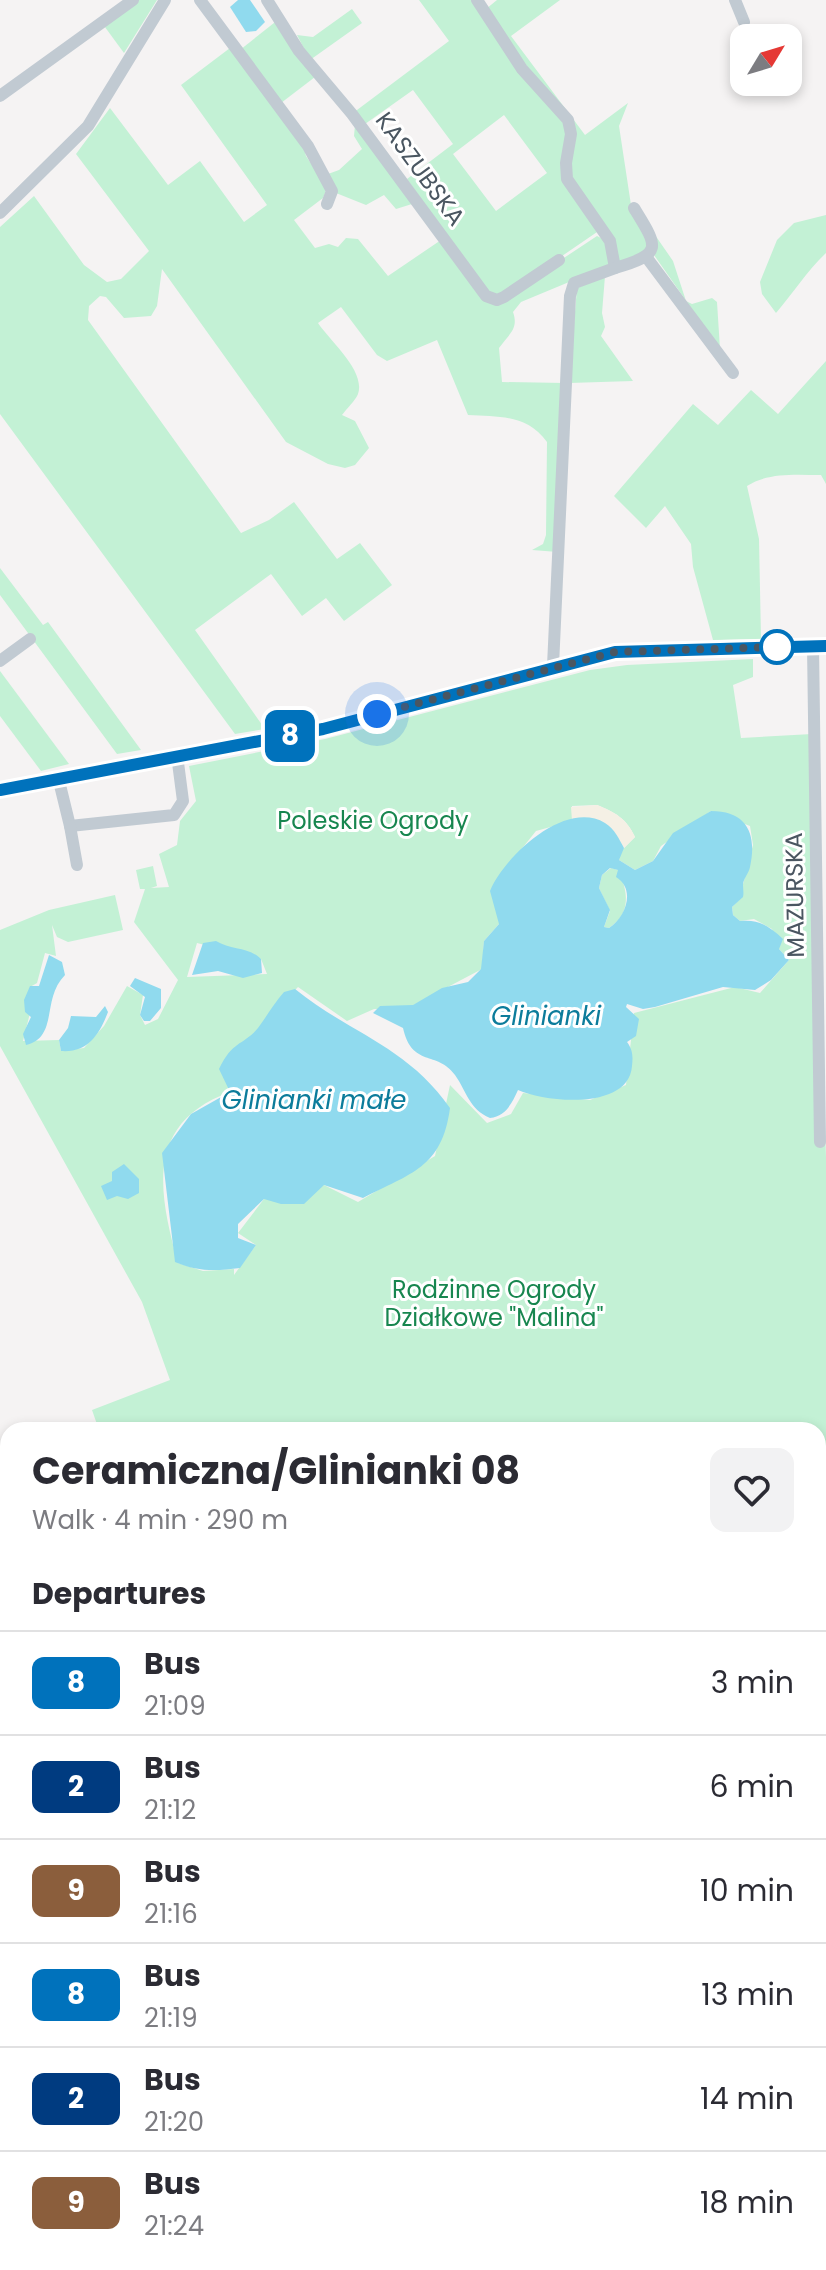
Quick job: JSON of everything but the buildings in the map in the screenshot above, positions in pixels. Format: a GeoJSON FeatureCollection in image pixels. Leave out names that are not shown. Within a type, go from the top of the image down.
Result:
{"type":"FeatureCollection","features":[{"type":"Feature","properties":{"kind":"street"},"geometry":{"type":"LineString","coordinates":[[0,96],[133,0]]}},
{"type":"Feature","properties":{"kind":"street"},"geometry":{"type":"LineString","coordinates":[[0,213],[88,126],[165,0]]}},
{"type":"Feature","properties":{"kind":"street"},"geometry":{"type":"LineString","coordinates":[[200,0],[308,146],[332,191],[327,204]]}},
{"type":"Feature","properties":{"kind":"street","name":"KASZUBSKA"},"geometry":{"type":"LineString","coordinates":[[267,0],[299,51],[352,114],[486,296],[497,300],[504,297],[559,260]]}},
{"type":"Feature","properties":{"kind":"street"},"geometry":{"type":"LineString","coordinates":[[477,0],[522,69],[568,120],[571,134],[566,163],[567,179],[610,241],[615,268]]}},
{"type":"Feature","properties":{"kind":"street"},"geometry":{"type":"LineString","coordinates":[[735,0],[744,22]]}},
{"type":"Feature","properties":{"kind":"street"},"geometry":{"type":"LineString","coordinates":[[634,208],[653,239],[647,258]]}},
{"type":"Feature","properties":{"kind":"street"},"geometry":{"type":"LineString","coordinates":[[553,666],[574,283],[647,258]]}},
{"type":"Feature","properties":{"kind":"street"},"geometry":{"type":"LineString","coordinates":[[647,258],[733,373]]}},
{"type":"Feature","properties":{"kind":"street"},"geometry":{"type":"LineString","coordinates":[[0,661],[30,639]]}},
{"type":"Feature","properties":{"kind":"street"},"geometry":{"type":"LineString","coordinates":[[0,790],[323,729],[615,652],[819,646]]}},
{"type":"Feature","properties":{"kind":"street","name":"MAZURSKA"},"geometry":{"type":"LineString","coordinates":[[819,646],[820,1142]]}},
{"type":"Feature","properties":{"kind":"street"},"geometry":{"type":"LineString","coordinates":[[70,826],[174,815],[183,801],[177,755]]}},
{"type":"Feature","properties":{"kind":"street"},"geometry":{"type":"LineString","coordinates":[[58,777],[77,865]]}},
{"type":"Feature","properties":{"kind":"green space"},"geometry":{"type":"Polygon","coordinates":[[[137,0],[157,0],[124,53],[102,23],[137,0]]]}},
{"type":"Feature","properties":{"kind":"green space"},"geometry":{"type":"Polygon","coordinates":[[[419,0],[474,0],[567,123],[564,162],[600,230],[508,293],[490,296],[407,179],[453,144],[413,90],[365,124],[353,113],[449,41],[419,0]],[[504,115],[453,154],[496,211],[547,173],[504,115]]]}},
{"type":"Feature","properties":{"kind":"green space"},"geometry":{"type":"Polygon","coordinates":[[[497,0],[560,0],[511,36],[585,135],[628,103],[619,126],[631,205],[652,247],[619,265],[574,187],[569,170],[574,132],[486,9],[497,0]]]}},
{"type":"Feature","properties":{"kind":"green space"},"geometry":{"type":"Polygon","coordinates":[[[352,9],[362,23],[310,60],[297,35],[313,37],[352,9]]]}},
{"type":"Feature","properties":{"kind":"green space"},"geometry":{"type":"Polygon","coordinates":[[[279,19],[315,77],[281,103],[240,50],[279,19]]]}},
{"type":"Feature","properties":{"kind":"green space"},"geometry":{"type":"Polygon","coordinates":[[[230,48],[303,145],[306,156],[327,188],[323,198],[294,220],[315,248],[329,244],[338,247],[346,238],[358,239],[388,276],[441,240],[496,303],[597,236],[607,241],[610,265],[521,302],[513,312],[515,323],[512,331],[499,348],[502,382],[565,383],[558,552],[532,550],[543,544],[546,535],[547,442],[531,426],[521,422],[468,415],[437,340],[387,361],[377,355],[341,307],[318,323],[352,366],[359,385],[357,397],[342,415],[355,421],[369,448],[355,465],[345,468],[328,464],[286,442],[162,269],[157,306],[151,316],[124,318],[106,297],[100,296],[89,306],[88,320],[241,533],[269,520],[294,502],[337,559],[360,543],[392,585],[344,621],[326,598],[302,616],[271,574],[195,630],[265,729],[235,734],[0,414],[0,227],[34,196],[84,265],[107,282],[121,279],[149,251],[76,154],[110,108],[168,185],[200,161],[244,222],[267,205],[181,85],[230,48]]]}},
{"type":"Feature","properties":{"kind":"green space"},"geometry":{"type":"Polygon","coordinates":[[[355,125],[412,204],[396,209],[384,195],[366,205],[336,193],[328,174],[339,170],[362,149],[354,136],[355,125]]]}},
{"type":"Feature","properties":{"kind":"green space"},"geometry":{"type":"Polygon","coordinates":[[[826,215],[826,253],[776,313],[762,294],[760,282],[777,240],[794,223],[826,215]]]}},
{"type":"Feature","properties":{"kind":"green space"},"geometry":{"type":"Polygon","coordinates":[[[655,235],[673,261],[686,300],[654,255],[655,235]]]}},
{"type":"Feature","properties":{"kind":"green space"},"geometry":{"type":"Polygon","coordinates":[[[605,276],[602,313],[605,327],[601,336],[633,381],[569,383],[577,288],[605,276]]]}},
{"type":"Feature","properties":{"kind":"green space"},"geometry":{"type":"Polygon","coordinates":[[[712,298],[717,302],[720,349],[686,301],[692,304],[712,298]]]}},
{"type":"Feature","properties":{"kind":"green space"},"geometry":{"type":"Polygon","coordinates":[[[826,361],[826,484],[821,475],[792,475],[764,478],[747,486],[759,539],[761,639],[713,640],[693,567],[691,544],[665,506],[646,528],[614,496],[693,404],[718,425],[751,390],[778,414],[826,361]]]}},
{"type":"Feature","properties":{"kind":"green space"},"geometry":{"type":"Polygon","coordinates":[[[0,568],[43,625],[48,622],[141,750],[117,754],[0,595],[0,568]]]}},
{"type":"Feature","properties":{"kind":"green space"},"geometry":{"type":"Polygon","coordinates":[[[753,659],[753,677],[733,685],[741,738],[812,734],[826,1157],[826,1422],[96,1422],[92,1410],[170,1380],[142,1302],[0,1046],[0,930],[49,910],[115,895],[123,930],[68,942],[57,937],[52,925],[56,956],[45,953],[37,983],[30,987],[25,1012],[30,1013],[23,1041],[59,1040],[61,1051],[84,1048],[104,1026],[127,986],[143,995],[140,1015],[145,1025],[158,1019],[178,980],[134,922],[145,889],[140,889],[136,870],[153,866],[157,886],[151,888],[169,887],[159,854],[177,845],[180,821],[196,801],[189,766],[325,739],[590,670],[627,665],[753,659]],[[597,805],[572,806],[572,821],[536,831],[504,871],[499,924],[484,941],[482,969],[406,1009],[374,1009],[347,1021],[298,987],[256,1031],[230,1092],[203,1105],[183,1122],[171,1141],[163,1185],[178,1263],[203,1271],[234,1269],[234,1275],[256,1245],[238,1233],[264,1199],[324,1185],[358,1202],[435,1156],[450,1085],[487,1123],[511,1114],[523,1093],[590,1100],[626,1085],[634,1013],[735,987],[760,993],[789,960],[779,949],[772,929],[754,919],[740,921],[733,915],[732,907],[739,900],[753,845],[750,826],[711,811],[661,846],[653,861],[635,870],[619,860],[620,852],[635,837],[628,825],[597,805]],[[197,943],[187,977],[267,974],[261,959],[197,943]]]}},
{"type":"Feature","properties":{"kind":"green space"},"geometry":{"type":"Polygon","coordinates":[[[0,671],[69,764],[41,771],[0,716],[0,671]]]}},
{"type":"Feature","properties":{"kind":"green space"},"geometry":{"type":"Polygon","coordinates":[[[611,868],[618,870],[626,901],[622,916],[609,928],[604,927],[610,911],[599,888],[602,875],[611,868]]]}},
{"type":"Feature","properties":{"kind":"sand"},"geometry":{"type":"Polygon","coordinates":[[[597,805],[620,817],[632,831],[635,837],[624,848],[603,825],[572,821],[571,807],[597,805]]]}},
{"type":"Feature","properties":{"kind":"water"},"geometry":{"type":"Polygon","coordinates":[[[238,0],[250,0],[265,22],[256,31],[246,32],[230,7],[238,0]]]}},
{"type":"Feature","properties":{"kind":"water","name":"Glinianki"},"geometry":{"type":"Polygon","coordinates":[[[711,811],[734,815],[741,820],[750,835],[752,855],[743,883],[743,897],[732,907],[733,915],[740,921],[758,922],[773,930],[783,939],[779,949],[789,960],[771,980],[755,990],[723,987],[643,1009],[627,1004],[626,1007],[639,1019],[636,1036],[627,1042],[632,1054],[632,1066],[627,1080],[617,1090],[602,1096],[566,1100],[518,1090],[504,1112],[490,1118],[473,1105],[448,1067],[412,1049],[403,1028],[373,1013],[380,1006],[413,1005],[442,988],[468,982],[481,969],[484,941],[499,924],[490,891],[508,863],[538,835],[572,819],[589,818],[605,823],[624,848],[619,860],[635,870],[653,861],[673,833],[711,811]],[[610,868],[602,875],[599,888],[610,910],[604,927],[609,928],[620,917],[626,903],[626,888],[616,877],[618,870],[610,868]]]}},
{"type":"Feature","properties":{"kind":"water"},"geometry":{"type":"Polygon","coordinates":[[[216,941],[256,955],[261,959],[262,973],[243,978],[218,971],[192,975],[203,943],[216,941]]]}},
{"type":"Feature","properties":{"kind":"water"},"geometry":{"type":"Polygon","coordinates":[[[49,955],[62,962],[65,975],[53,995],[43,1034],[26,1045],[23,1034],[31,1017],[25,1012],[24,1000],[30,986],[39,986],[49,955]]]}},
{"type":"Feature","properties":{"kind":"water"},"geometry":{"type":"Polygon","coordinates":[[[135,978],[161,989],[161,1008],[150,1021],[144,1021],[140,1015],[145,997],[130,986],[135,978]]]}},
{"type":"Feature","properties":{"kind":"water","name":"Glinianki małe"},"geometry":{"type":"Polygon","coordinates":[[[295,989],[396,1055],[433,1087],[450,1108],[440,1144],[422,1166],[363,1198],[324,1185],[304,1204],[281,1204],[264,1199],[238,1224],[238,1238],[256,1245],[240,1268],[207,1270],[175,1262],[162,1153],[191,1114],[230,1092],[219,1069],[224,1060],[258,1028],[284,992],[295,989]]]}},
{"type":"Feature","properties":{"kind":"water"},"geometry":{"type":"Polygon","coordinates":[[[105,1006],[108,1012],[91,1041],[78,1049],[61,1051],[59,1040],[68,1028],[71,1016],[96,1017],[105,1006]]]}},
{"type":"Feature","properties":{"kind":"water"},"geometry":{"type":"Polygon","coordinates":[[[124,1164],[139,1179],[139,1193],[128,1199],[117,1196],[107,1200],[101,1186],[112,1181],[112,1172],[124,1164]]]}},
{"type":"Feature","properties":{"kind":"bus line","name":"8"},"geometry":{"type":"LineString","coordinates":[[0,790],[131,762],[247,745],[323,729],[615,652],[826,646]]}},
{"type":"Feature","properties":{"kind":"route"},"geometry":{"type":"LineString","coordinates":[[377,714],[615,652],[777,647]]}},
{"type":"Feature","properties":{"kind":"park label","name":"Poleskie Ogrody"},"geometry":{"type":"Point","coordinates":[373,821]}},
{"type":"Feature","properties":{"kind":"park label","name":"Rodzinne Ogrody Działkowe \"Malina\""},"geometry":{"type":"Point","coordinates":[494,1304]}}]}
